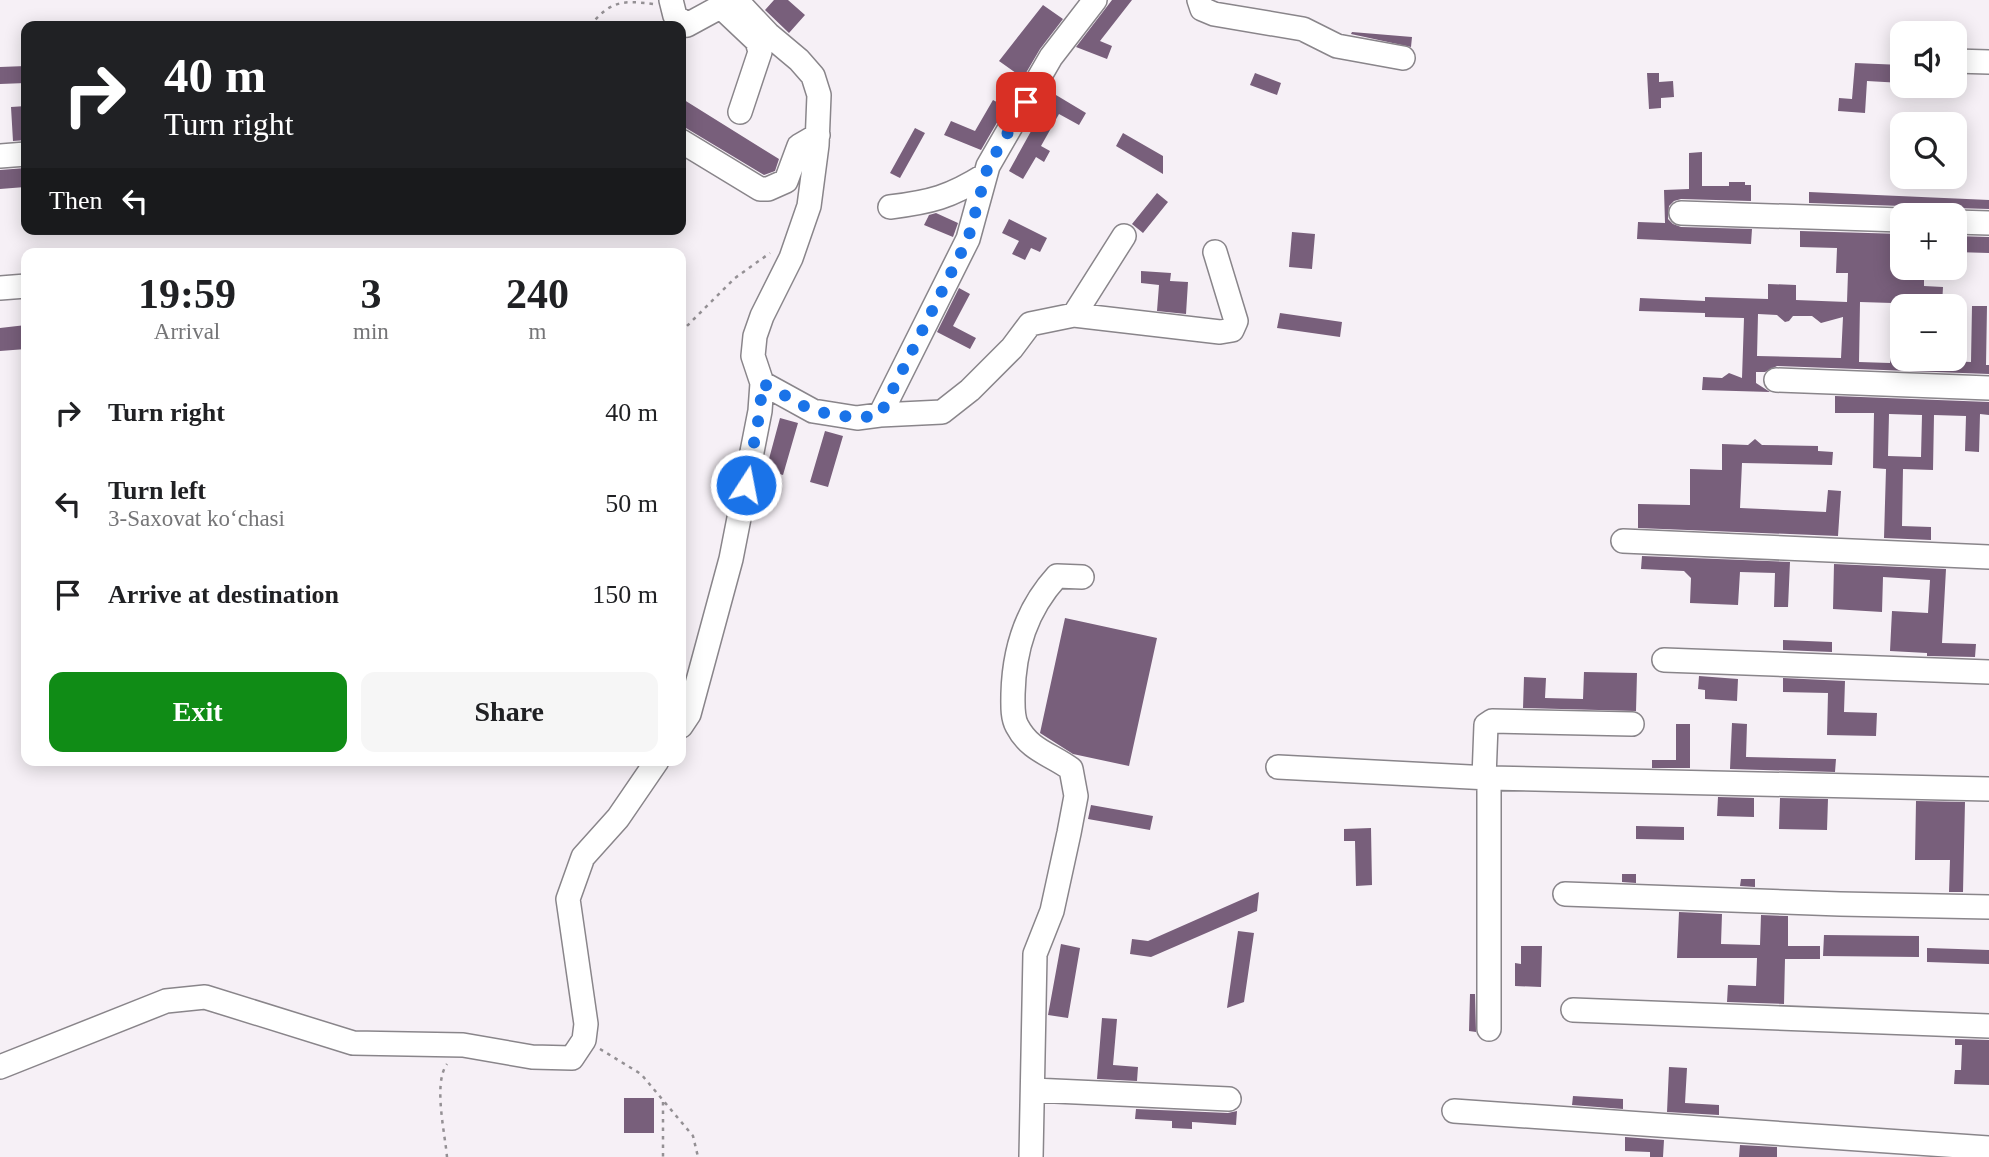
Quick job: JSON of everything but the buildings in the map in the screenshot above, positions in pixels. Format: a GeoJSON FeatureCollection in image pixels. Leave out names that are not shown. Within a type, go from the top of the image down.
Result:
{"type":"FeatureCollection","features":[{"type":"Feature","properties":{"kind":"street"},"geometry":{"type":"LineString","coordinates":[[880,415],[968,239],[985,175],[997,148],[1051,57],[1095,0]]}},
{"type":"Feature","properties":{"kind":"street"},"geometry":{"type":"LineString","coordinates":[[1199,0],[1202,9],[1214,14],[1303,29],[1337,46],[1403,58]]}},
{"type":"Feature","properties":{"kind":"street"},"geometry":{"type":"LineString","coordinates":[[686,24],[730,2]]}},
{"type":"Feature","properties":{"kind":"street"},"geometry":{"type":"LineString","coordinates":[[730,2],[757,41],[760,52],[740,112]]}},
{"type":"Feature","properties":{"kind":"street"},"geometry":{"type":"LineString","coordinates":[[686,719],[731,559],[760,411],[762,383],[753,356],[755,336],[791,258],[809,206],[818,135],[819,95],[813,76],[799,60],[730,2]]}},
{"type":"Feature","properties":{"kind":"street"},"geometry":{"type":"LineString","coordinates":[[1967,61],[1989,62]]}},
{"type":"Feature","properties":{"kind":"street"},"geometry":{"type":"LineString","coordinates":[[686,144],[760,189],[768,189],[786,181],[799,146],[818,135]]}},
{"type":"Feature","properties":{"kind":"street"},"geometry":{"type":"LineString","coordinates":[[0,156],[21,154]]}},
{"type":"Feature","properties":{"kind":"street"},"geometry":{"type":"LineString","coordinates":[[890,207],[930,202],[966,187],[985,175]]}},
{"type":"Feature","properties":{"kind":"street"},"geometry":{"type":"LineString","coordinates":[[1681,213],[1890,220]]}},
{"type":"Feature","properties":{"kind":"street"},"geometry":{"type":"LineString","coordinates":[[1967,222],[1989,223]]}},
{"type":"Feature","properties":{"kind":"street"},"geometry":{"type":"LineString","coordinates":[[1074,315],[1125,236]]}},
{"type":"Feature","properties":{"kind":"street"},"geometry":{"type":"LineString","coordinates":[[762,383],[813,411],[857,418],[942,412],[970,390],[1012,348],[1030,324],[1074,315],[1220,332],[1232,330],[1236,320],[1215,252]]}},
{"type":"Feature","properties":{"kind":"street"},"geometry":{"type":"LineString","coordinates":[[0,288],[21,286]]}},
{"type":"Feature","properties":{"kind":"street"},"geometry":{"type":"LineString","coordinates":[[1776,380],[1989,388]]}},
{"type":"Feature","properties":{"kind":"street"},"geometry":{"type":"LineString","coordinates":[[1623,541],[1989,557]]}},
{"type":"Feature","properties":{"kind":"street"},"geometry":{"type":"LineString","coordinates":[[1031,1157],[1035,954],[1052,911],[1076,796],[1071,769],[1038,751],[1016,725],[1013,679],[1017,649],[1040,594],[1057,576],[1082,577]]}},
{"type":"Feature","properties":{"kind":"street"},"geometry":{"type":"LineString","coordinates":[[1664,660],[1989,672]]}},
{"type":"Feature","properties":{"kind":"street"},"geometry":{"type":"LineString","coordinates":[[1489,1029],[1486,725],[1492,721],[1632,724]]}},
{"type":"Feature","properties":{"kind":"street"},"geometry":{"type":"LineString","coordinates":[[0,1067],[166,1002],[205,997],[352,1043],[463,1045],[532,1058],[572,1058],[584,1040],[586,1024],[568,899],[583,857],[618,818],[654,766]]}},
{"type":"Feature","properties":{"kind":"street"},"geometry":{"type":"LineString","coordinates":[[1278,767],[1487,778],[1989,789]]}},
{"type":"Feature","properties":{"kind":"street"},"geometry":{"type":"LineString","coordinates":[[1565,894],[1989,907]]}},
{"type":"Feature","properties":{"kind":"street"},"geometry":{"type":"LineString","coordinates":[[1573,1010],[1989,1026]]}},
{"type":"Feature","properties":{"kind":"street"},"geometry":{"type":"LineString","coordinates":[[1032,1090],[1229,1099]]}},
{"type":"Feature","properties":{"kind":"street"},"geometry":{"type":"LineString","coordinates":[[1454,1111],[1989,1148]]}},
{"type":"Feature","properties":{"kind":"path"},"geometry":{"type":"LineString","coordinates":[[594,21],[612,5],[626,1],[675,13]]}},
{"type":"Feature","properties":{"kind":"path"},"geometry":{"type":"LineString","coordinates":[[686,327],[735,278],[775,250],[796,244]]}},
{"type":"Feature","properties":{"kind":"path"},"geometry":{"type":"LineString","coordinates":[[584,1040],[640,1074],[693,1136],[698,1157]]}},
{"type":"Feature","properties":{"kind":"path"},"geometry":{"type":"LineString","coordinates":[[447,1157],[440,1091],[444,1067],[463,1045]]}},
{"type":"Feature","properties":{"kind":"path"},"geometry":{"type":"LineString","coordinates":[[663,1102],[663,1157]]}},
{"type":"Feature","properties":{"kind":"route"},"geometry":{"type":"LineString","coordinates":[[746,485],[760,411],[762,383],[813,411],[857,418],[880,415],[968,239],[988,166],[1026,102]]}}]}
